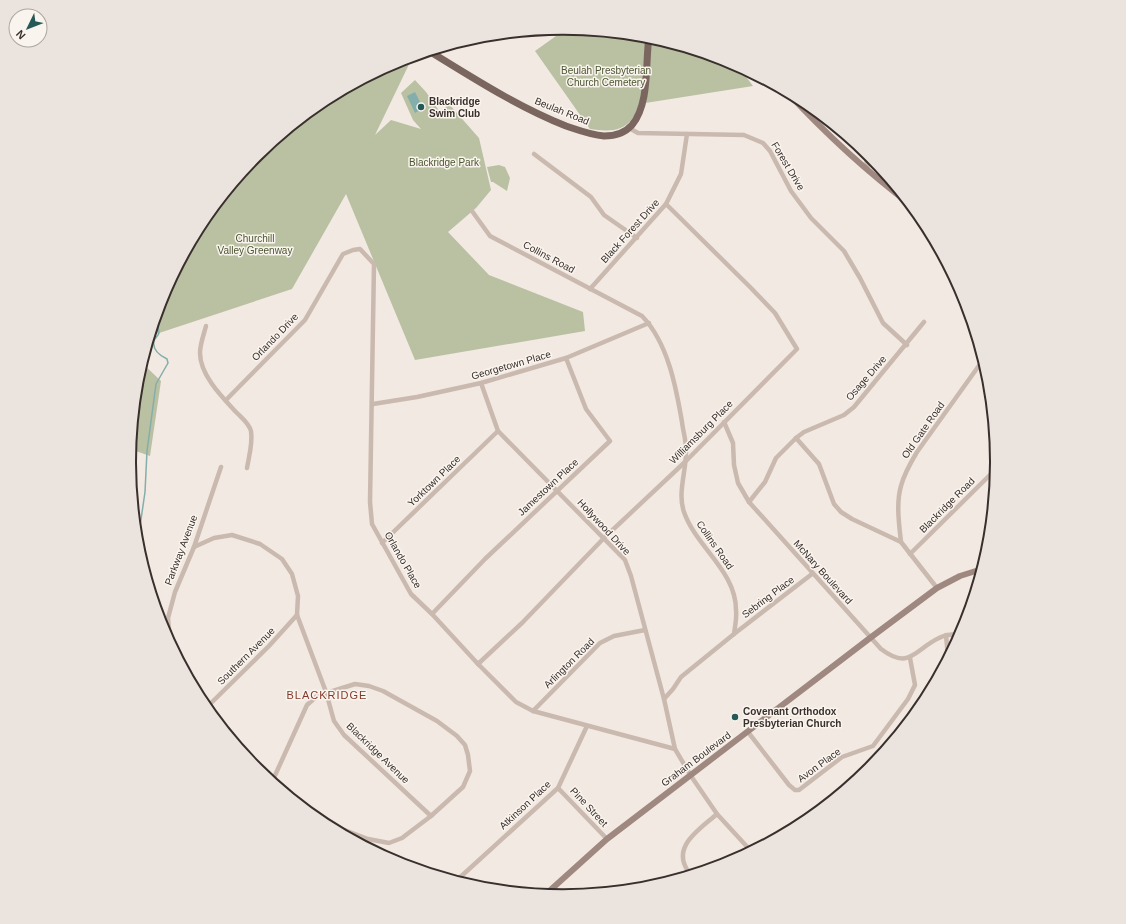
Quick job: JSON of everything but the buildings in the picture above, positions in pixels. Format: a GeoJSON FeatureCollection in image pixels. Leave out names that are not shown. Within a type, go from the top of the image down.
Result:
{"type":"FeatureCollection","features":[{"type":"Feature","properties":{"kind":"main road"},"geometry":{"type":"LineString","coordinates":[[629,128],[638,115],[643,99],[648,44]]}},
{"type":"Feature","properties":{"kind":"main road","name":"Beulah Road"},"geometry":{"type":"LineString","coordinates":[[436,55],[515,101],[557,122],[603,136],[617,134],[629,128]]}},
{"type":"Feature","properties":{"kind":"street"},"geometry":{"type":"LineString","coordinates":[[805,111],[868,171],[892,190]]}},
{"type":"Feature","properties":{"kind":"street","name":"Forest Drive"},"geometry":{"type":"LineString","coordinates":[[629,128],[638,132],[744,135],[763,143],[770,151],[791,191],[799,202],[811,218],[844,251],[860,278],[882,323],[907,345]]}},
{"type":"Feature","properties":{"kind":"street","name":"Black Forest Drive"},"geometry":{"type":"LineString","coordinates":[[590,289],[666,204],[681,174],[687,134]]}},
{"type":"Feature","properties":{"kind":"street"},"geometry":{"type":"LineString","coordinates":[[534,154],[591,197],[604,215],[637,238]]}},
{"type":"Feature","properties":{"kind":"street"},"geometry":{"type":"LineString","coordinates":[[867,162],[868,171]]}},
{"type":"Feature","properties":{"kind":"street","name":"Williamsburg Place"},"geometry":{"type":"LineString","coordinates":[[478,664],[522,623],[604,538],[685,462],[797,349],[775,313],[745,281],[666,204]]}},
{"type":"Feature","properties":{"kind":"street","name":"Collins Road"},"geometry":{"type":"LineString","coordinates":[[472,211],[490,236],[642,316],[649,323],[666,357],[676,388],[686,449],[684,479],[681,492],[683,511],[691,529],[729,582],[734,597],[736,610],[734,634]]}},
{"type":"Feature","properties":{"kind":"street","name":"Orlando Drive"},"geometry":{"type":"LineString","coordinates":[[226,400],[305,320],[343,254],[352,250],[360,249]]}},
{"type":"Feature","properties":{"kind":"street","name":"Orlando Place"},"geometry":{"type":"LineString","coordinates":[[360,249],[374,264],[373,404],[370,502],[372,524],[411,594],[516,702],[533,711],[675,750]]}},
{"type":"Feature","properties":{"kind":"street","name":"Osage Drive"},"geometry":{"type":"LineString","coordinates":[[749,502],[765,482],[776,458],[804,432],[844,415],[854,407],[907,345],[924,322]]}},
{"type":"Feature","properties":{"kind":"street","name":"Georgetown Place"},"geometry":{"type":"LineString","coordinates":[[373,404],[417,397],[481,383],[566,358],[649,323]]}},
{"type":"Feature","properties":{"kind":"street"},"geometry":{"type":"LineString","coordinates":[[206,326],[200,351],[200,358],[212,385],[246,421],[250,430],[252,439],[247,468]]}},
{"type":"Feature","properties":{"kind":"street","name":"Jamestown Place"},"geometry":{"type":"LineString","coordinates":[[432,614],[485,558],[610,441],[586,409],[566,358]]}},
{"type":"Feature","properties":{"kind":"street","name":"Old Gate Road"},"geometry":{"type":"LineString","coordinates":[[901,542],[899,500],[900,486],[917,452],[979,366]]}},
{"type":"Feature","properties":{"kind":"street","name":"Hollywood Drive"},"geometry":{"type":"LineString","coordinates":[[481,383],[498,431],[625,560],[631,576],[664,699],[675,750],[690,776],[717,814],[726,826],[747,847]]}},
{"type":"Feature","properties":{"kind":"street","name":"McNary Boulevard"},"geometry":{"type":"LineString","coordinates":[[724,422],[733,443],[734,465],[738,483],[749,502],[812,574],[881,649],[894,657],[910,658]]}},
{"type":"Feature","properties":{"kind":"street","name":"Yorktown Place"},"geometry":{"type":"LineString","coordinates":[[382,543],[498,431]]}},
{"type":"Feature","properties":{"kind":"street"},"geometry":{"type":"LineString","coordinates":[[796,438],[819,464],[834,504],[841,512],[852,519],[901,542],[937,588]]}},
{"type":"Feature","properties":{"kind":"street","name":"Parkway Avenue"},"geometry":{"type":"LineString","coordinates":[[168,624],[168,618],[175,592],[194,548],[221,467]]}},
{"type":"Feature","properties":{"kind":"street","name":"Blackridge Road"},"geometry":{"type":"LineString","coordinates":[[910,554],[990,475]]}},
{"type":"Feature","properties":{"kind":"street","name":"Blackridge Avenue"},"geometry":{"type":"LineString","coordinates":[[194,548],[214,538],[232,536],[260,544],[282,559],[292,574],[298,596],[297,615],[326,692],[334,721],[344,735],[431,816]]}},
{"type":"Feature","properties":{"kind":"street","name":"Graham Boulevard"},"geometry":{"type":"LineString","coordinates":[[552,889],[607,839],[870,638],[937,588],[960,576],[975,571]]}},
{"type":"Feature","properties":{"kind":"street","name":"Sebring Place"},"geometry":{"type":"LineString","coordinates":[[734,634],[812,574]]}},
{"type":"Feature","properties":{"kind":"street","name":"Southern Avenue"},"geometry":{"type":"LineString","coordinates":[[211,703],[269,646],[297,615]]}},
{"type":"Feature","properties":{"kind":"street","name":"Arlington Road"},"geometry":{"type":"LineString","coordinates":[[533,711],[600,643],[614,636],[645,630]]}},
{"type":"Feature","properties":{"kind":"street"},"geometry":{"type":"LineString","coordinates":[[664,699],[673,690],[681,677],[734,634]]}},
{"type":"Feature","properties":{"kind":"street"},"geometry":{"type":"LineString","coordinates":[[946,635],[947,648]]}},
{"type":"Feature","properties":{"kind":"street"},"geometry":{"type":"LineString","coordinates":[[910,658],[938,638],[953,635]]}},
{"type":"Feature","properties":{"kind":"street","name":"Avon Place"},"geometry":{"type":"LineString","coordinates":[[748,732],[789,785],[795,790],[799,790],[842,757],[873,746],[908,700],[915,685],[910,658]]}},
{"type":"Feature","properties":{"kind":"street"},"geometry":{"type":"LineString","coordinates":[[274,777],[307,705],[317,696],[326,692],[355,684],[369,686],[383,691],[437,721],[457,736],[465,745],[470,770],[463,787],[431,816],[402,838],[389,843],[368,839],[348,831]]}},
{"type":"Feature","properties":{"kind":"street","name":"Atkinson Place"},"geometry":{"type":"LineString","coordinates":[[461,876],[558,788],[587,726]]}},
{"type":"Feature","properties":{"kind":"street","name":"Pine Street"},"geometry":{"type":"LineString","coordinates":[[558,788],[607,839]]}},
{"type":"Feature","properties":{"kind":"street"},"geometry":{"type":"LineString","coordinates":[[687,870],[682,859],[683,849],[690,838],[717,814]]}},
{"type":"Feature","properties":{"kind":"green space","name":"Beulah Presbyterian Church Cemetery"},"geometry":{"type":"Polygon","coordinates":[[[556,36],[591,36],[619,39],[646,43],[674,50],[700,58],[746,76],[753,86],[639,104],[632,119],[623,127],[613,130],[590,129],[535,51],[556,36]]]}},
{"type":"Feature","properties":{"kind":"green space"},"geometry":{"type":"Polygon","coordinates":[[[409,65],[375,135],[391,120],[421,129],[413,120],[401,93],[415,80],[426,92],[440,112],[449,104],[479,138],[491,190],[476,208],[448,232],[489,275],[583,312],[585,331],[415,360],[346,194],[292,289],[156,334],[180,273],[193,248],[224,202],[242,180],[281,141],[326,107],[374,79],[409,65]]]}},
{"type":"Feature","properties":{"kind":"green space"},"geometry":{"type":"Polygon","coordinates":[[[499,165],[505,167],[510,178],[507,191],[491,182],[487,167],[499,165]]]}},
{"type":"Feature","properties":{"kind":"green space"},"geometry":{"type":"Polygon","coordinates":[[[147,368],[161,381],[150,456],[136,451],[140,406],[147,368]]]}},
{"type":"Feature","properties":{"kind":"water"},"geometry":{"type":"Polygon","coordinates":[[[415,92],[423,108],[415,113],[407,96],[415,92]]]}},
{"type":"Feature","properties":{"kind":"waterway"},"geometry":{"type":"LineString","coordinates":[[155,339],[159,333],[158,328]]}},
{"type":"Feature","properties":{"kind":"waterway"},"geometry":{"type":"LineString","coordinates":[[141,522],[145,492],[147,451],[156,384],[168,363],[167,359],[154,347],[154,341]]}},
{"type":"Feature","properties":{"kind":"place","name":"Blackridge Swim Club"},"geometry":{"type":"Point","coordinates":[421,107]}},
{"type":"Feature","properties":{"kind":"place","name":"Covenant Orthodox Presbyterian Church"},"geometry":{"type":"Point","coordinates":[735,717]}},
{"type":"Feature","properties":{"kind":"district","name":"BLACKRIDGE"},"geometry":{"type":"Point","coordinates":[327,695]}},
{"type":"Feature","properties":{"kind":"park label","name":"Blackridge Park"},"geometry":{"type":"Point","coordinates":[444,162]}},
{"type":"Feature","properties":{"kind":"park label","name":"Churchill Valley Greenway"},"geometry":{"type":"Point","coordinates":[255,244]}}]}
